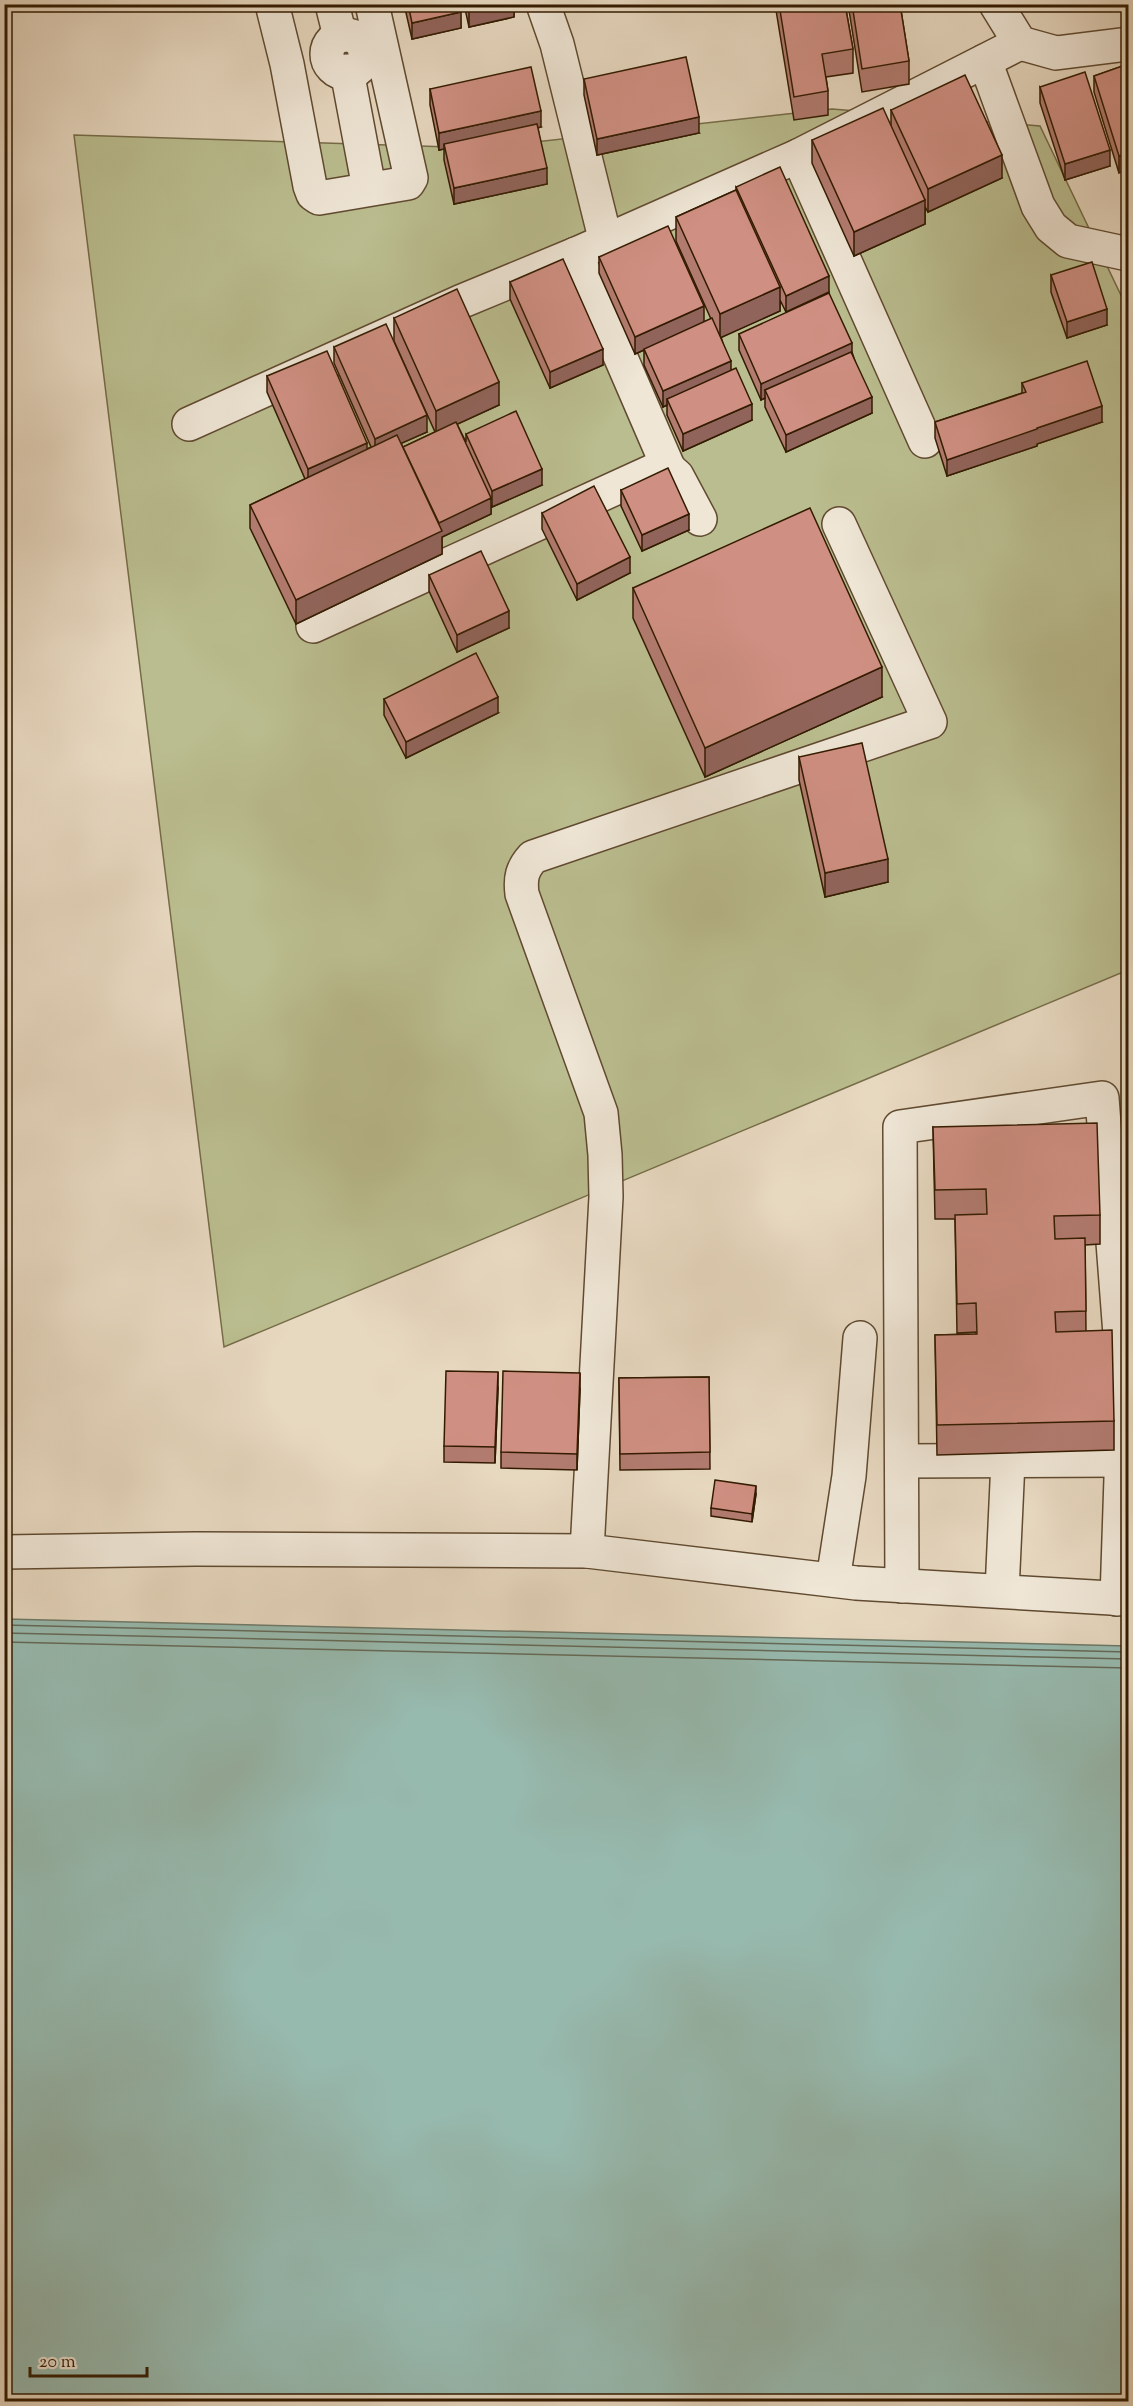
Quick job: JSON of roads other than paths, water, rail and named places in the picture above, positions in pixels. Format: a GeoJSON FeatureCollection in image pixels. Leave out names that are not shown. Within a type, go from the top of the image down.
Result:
{"type":"FeatureCollection","features":[{"type":"Feature","properties":{"kind":"street"},"geometry":{"type":"LineString","coordinates":[[272,4],[287,64],[310,186],[314,194],[319,198],[408,183],[411,178],[352,53],[332,4]]}},
{"type":"Feature","properties":{"kind":"street"},"geometry":{"type":"LineString","coordinates":[[369,188],[352,53],[372,4]]}},
{"type":"Feature","properties":{"kind":"street"},"geometry":{"type":"LineString","coordinates":[[543,4],[557,44],[606,242]]}},
{"type":"Feature","properties":{"kind":"street"},"geometry":{"type":"LineString","coordinates":[[996,4],[1020,43]]}},
{"type":"Feature","properties":{"kind":"street"},"geometry":{"type":"LineString","coordinates":[[189,424],[460,302],[606,242],[798,156],[1020,43],[1056,53],[1128,44]]}},
{"type":"Feature","properties":{"kind":"street"},"geometry":{"type":"LineString","coordinates":[[287,64],[352,53]]}},
{"type":"Feature","properties":{"kind":"street"},"geometry":{"type":"LineString","coordinates":[[985,61],[1038,206],[1051,227],[1068,241],[1128,254]]}},
{"type":"Feature","properties":{"kind":"street"},"geometry":{"type":"LineString","coordinates":[[798,156],[925,441]]}},
{"type":"Feature","properties":{"kind":"street"},"geometry":{"type":"LineString","coordinates":[[576,254],[669,469],[677,476],[700,519]]}},
{"type":"Feature","properties":{"kind":"street"},"geometry":{"type":"LineString","coordinates":[[313,626],[653,471],[669,469]]}},
{"type":"Feature","properties":{"kind":"street"},"geometry":{"type":"LineString","coordinates":[[587,1551],[606,1197],[601,1113],[522,894],[520,880],[524,867],[533,857],[930,722],[839,524]]}},
{"type":"Feature","properties":{"kind":"street"},"geometry":{"type":"LineString","coordinates":[[4,1552],[587,1551],[833,1580],[902,1586],[1123,1599],[1124,1387],[1102,1098],[900,1127],[902,1586]]}},
{"type":"Feature","properties":{"kind":"street"},"geometry":{"type":"LineString","coordinates":[[833,1580],[849,1476],[860,1338]]}},
{"type":"Feature","properties":{"kind":"street"},"geometry":{"type":"LineString","coordinates":[[902,1461],[1122,1460]]}},
{"type":"Feature","properties":{"kind":"street"},"geometry":{"type":"LineString","coordinates":[[1002,1591],[1008,1461]]}},
{"type":"Feature","properties":{"kind":"water"},"geometry":{"type":"Polygon","coordinates":[[[5,1619],[1128,1646],[1128,2401],[5,2401],[5,1619]]]}}]}
